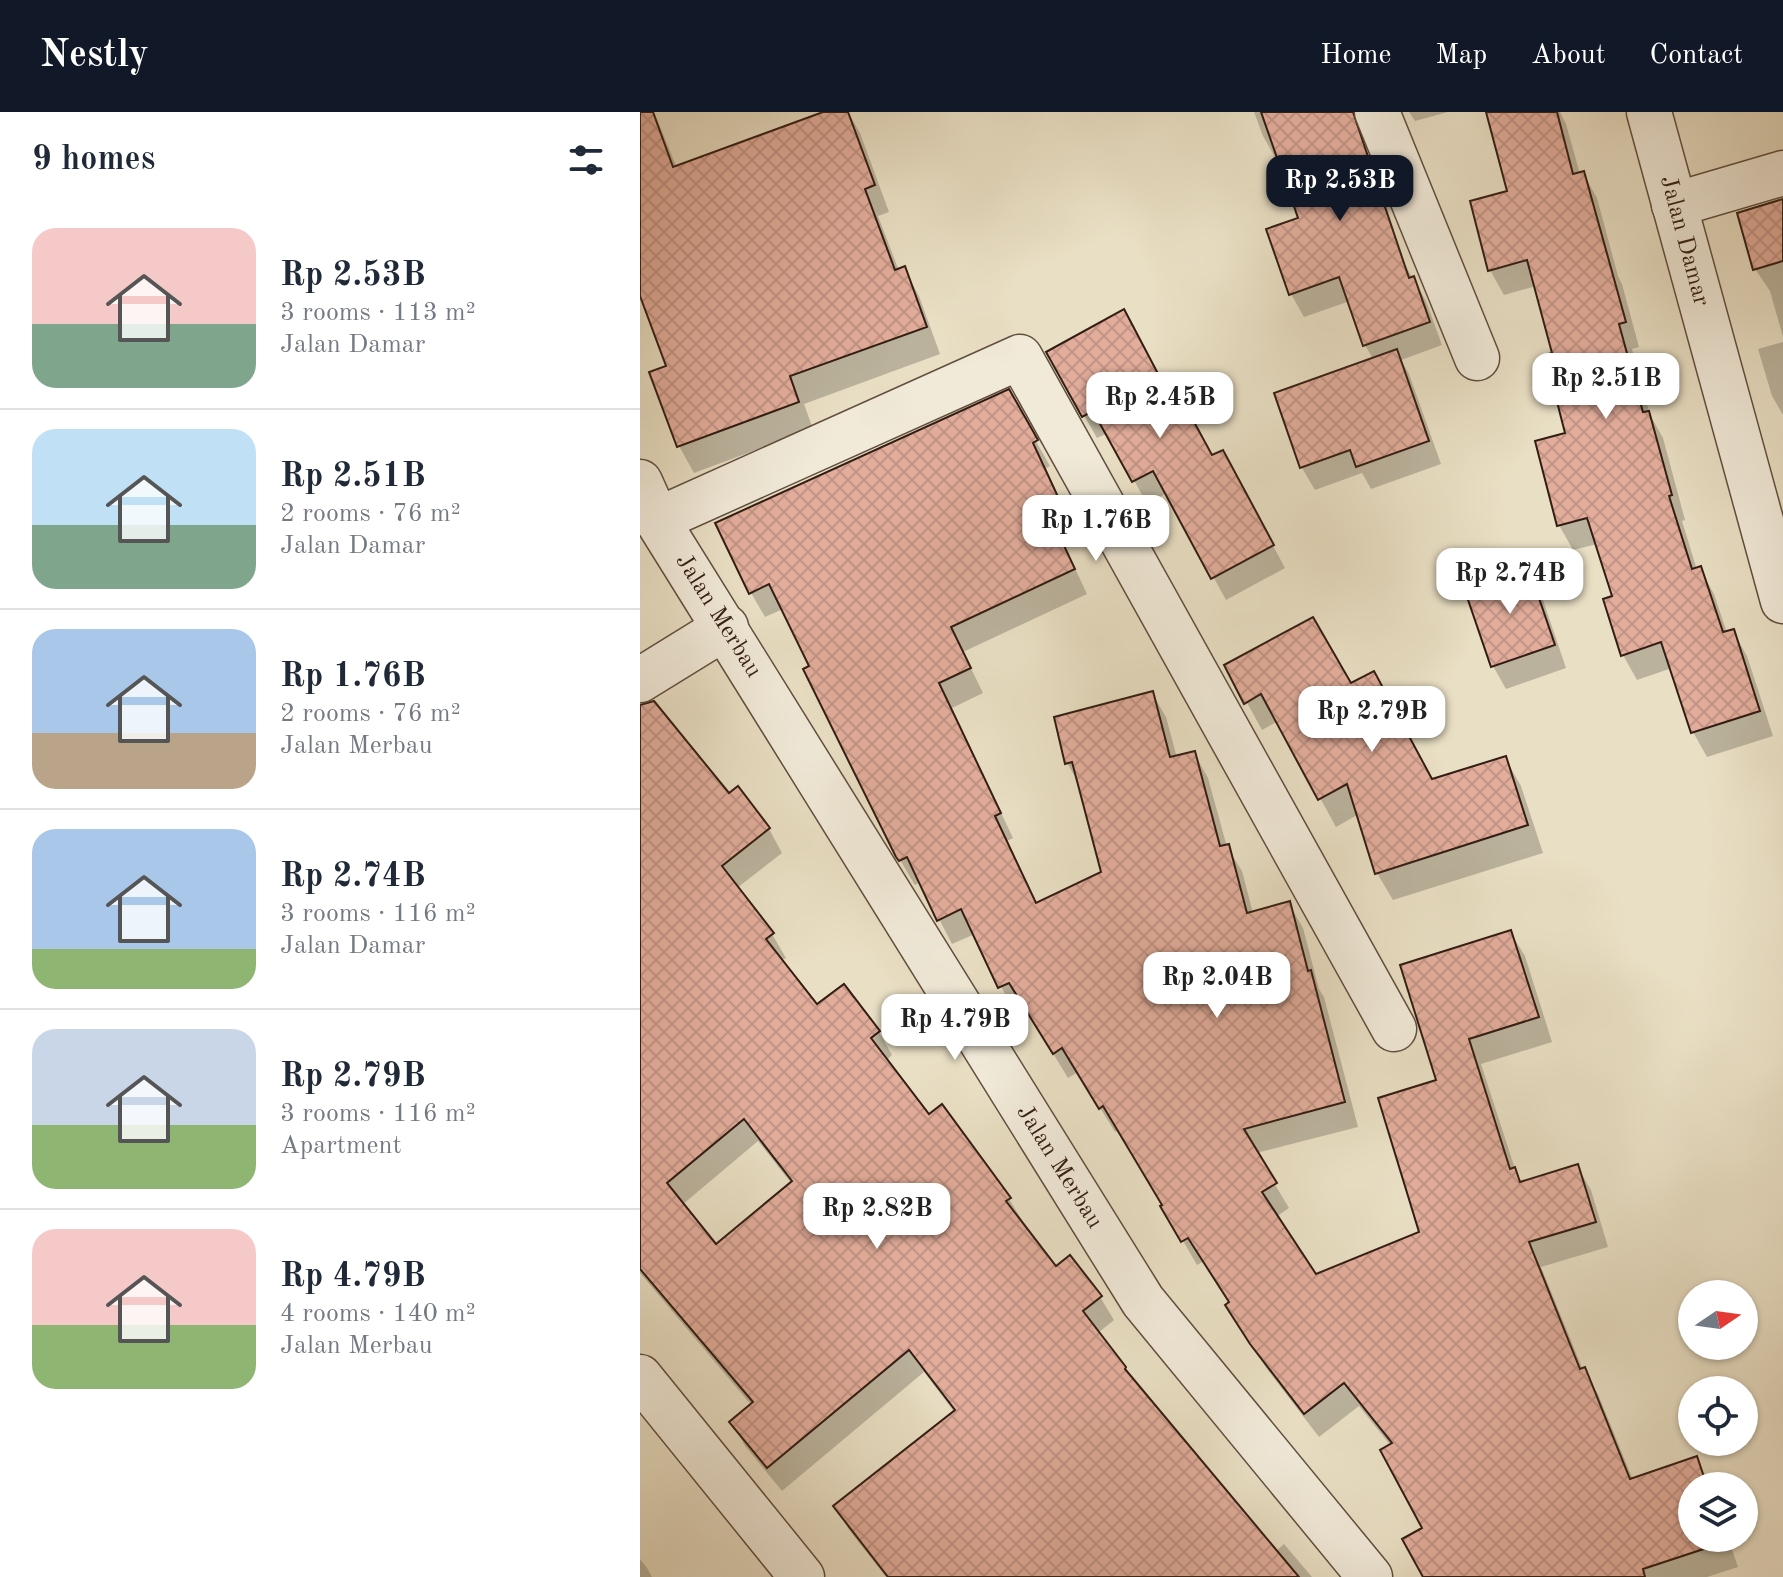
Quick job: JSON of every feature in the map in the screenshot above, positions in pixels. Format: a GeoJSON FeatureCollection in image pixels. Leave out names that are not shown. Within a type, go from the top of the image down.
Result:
{"type":"FeatureCollection","features":[{"type":"Feature","properties":{"kind":"street"},"geometry":{"type":"LineString","coordinates":[[1377,112],[1477,358]]}},
{"type":"Feature","properties":{"kind":"street","name":"Jalan Damar"},"geometry":{"type":"LineString","coordinates":[[1649,112],[1783,601]]}},
{"type":"Feature","properties":{"kind":"street"},"geometry":{"type":"LineString","coordinates":[[1674,205],[1783,173]]}},
{"type":"Feature","properties":{"kind":"street"},"geometry":{"type":"LineString","coordinates":[[648,501],[1020,357],[1394,1029]]}},
{"type":"Feature","properties":{"kind":"street","name":"Jalan Merbau"},"geometry":{"type":"LineString","coordinates":[[648,501],[1143,1301],[1370,1577]]}},
{"type":"Feature","properties":{"kind":"street"},"geometry":{"type":"LineString","coordinates":[[640,680],[726,627]]}},
{"type":"Feature","properties":{"kind":"street"},"geometry":{"type":"LineString","coordinates":[[640,1377],[802,1577]]}},
{"type":"Feature","properties":{"kind":"building"},"geometry":{"type":"Polygon","coordinates":[[[640,112],[653,112],[673,167],[823,112],[848,112],[875,185],[865,189],[895,270],[905,266],[927,327],[790,376],[799,402],[677,447],[649,372],[666,366],[640,296],[640,112]]]}},
{"type":"Feature","properties":{"kind":"building"},"geometry":{"type":"Polygon","coordinates":[[[1261,112],[1353,112],[1409,278],[1414,276],[1430,322],[1363,346],[1339,277],[1289,295],[1266,229],[1298,218],[1261,112]]]}},
{"type":"Feature","properties":{"kind":"building"},"geometry":{"type":"Polygon","coordinates":[[[1486,112],[1557,112],[1573,174],[1584,171],[1626,322],[1619,324],[1643,412],[1649,411],[1672,495],[1669,496],[1692,569],[1701,566],[1723,632],[1734,629],[1760,711],[1691,733],[1661,642],[1621,656],[1603,599],[1612,596],[1587,518],[1557,526],[1535,441],[1565,433],[1545,355],[1552,353],[1527,260],[1488,271],[1470,201],[1507,191],[1486,112]]]}},
{"type":"Feature","properties":{"kind":"building"},"geometry":{"type":"Polygon","coordinates":[[[1783,199],[1783,261],[1753,270],[1737,213],[1783,199]]]}},
{"type":"Feature","properties":{"kind":"building"},"geometry":{"type":"Polygon","coordinates":[[[1124,309],[1166,389],[1174,385],[1212,455],[1223,450],[1274,545],[1211,579],[1153,471],[1132,482],[1093,411],[1082,417],[1046,352],[1124,309]]]}},
{"type":"Feature","properties":{"kind":"building"},"geometry":{"type":"Polygon","coordinates":[[[1397,349],[1429,441],[1356,467],[1350,450],[1300,468],[1274,393],[1397,349]]]}},
{"type":"Feature","properties":{"kind":"building"},"geometry":{"type":"Polygon","coordinates":[[[1009,389],[1038,440],[1033,443],[1059,499],[1045,505],[1075,569],[951,627],[971,668],[939,683],[1001,813],[995,816],[1036,903],[1101,872],[1072,762],[1065,764],[1054,717],[1153,691],[1170,757],[1195,751],[1220,846],[1229,844],[1247,913],[1290,901],[1308,971],[1311,970],[1345,1102],[1244,1129],[1277,1183],[1262,1192],[1316,1274],[1419,1232],[1378,1098],[1436,1080],[1400,965],[1511,930],[1539,1017],[1469,1039],[1510,1169],[1515,1167],[1520,1182],[1578,1164],[1596,1222],[1529,1242],[1580,1369],[1585,1367],[1630,1479],[1697,1456],[1702,1472],[1678,1472],[1678,1552],[1695,1552],[1643,1569],[1645,1577],[1423,1577],[1402,1539],[1422,1528],[1380,1450],[1392,1443],[1344,1383],[1304,1414],[1250,1344],[1225,1305],[1229,1302],[1188,1238],[1181,1242],[1103,1106],[1099,1109],[1062,1048],[1053,1054],[1009,983],[998,988],[961,909],[937,921],[907,857],[899,861],[896,857],[803,669],[809,666],[769,584],[749,594],[715,523],[1009,389]]]}},
{"type":"Feature","properties":{"kind":"building"},"geometry":{"type":"Polygon","coordinates":[[[1528,566],[1555,645],[1491,667],[1464,588],[1528,566]]]}},
{"type":"Feature","properties":{"kind":"building"},"geometry":{"type":"Polygon","coordinates":[[[1313,617],[1351,683],[1374,671],[1432,779],[1506,756],[1528,825],[1375,874],[1347,784],[1318,800],[1261,694],[1244,704],[1224,665],[1313,617]]]}},
{"type":"Feature","properties":{"kind":"building"},"geometry":{"type":"Polygon","coordinates":[[[654,701],[729,793],[738,786],[770,828],[722,866],[774,933],[766,939],[817,1004],[844,984],[880,1031],[871,1038],[929,1114],[942,1104],[1011,1198],[1006,1201],[1056,1266],[1070,1255],[1102,1296],[1083,1311],[1125,1369],[1299,1577],[888,1577],[833,1506],[955,1410],[909,1350],[767,1468],[729,1422],[753,1402],[640,1269],[640,705],[654,701]],[[744,1119],[667,1183],[716,1244],[792,1181],[744,1119]]]}}]}
